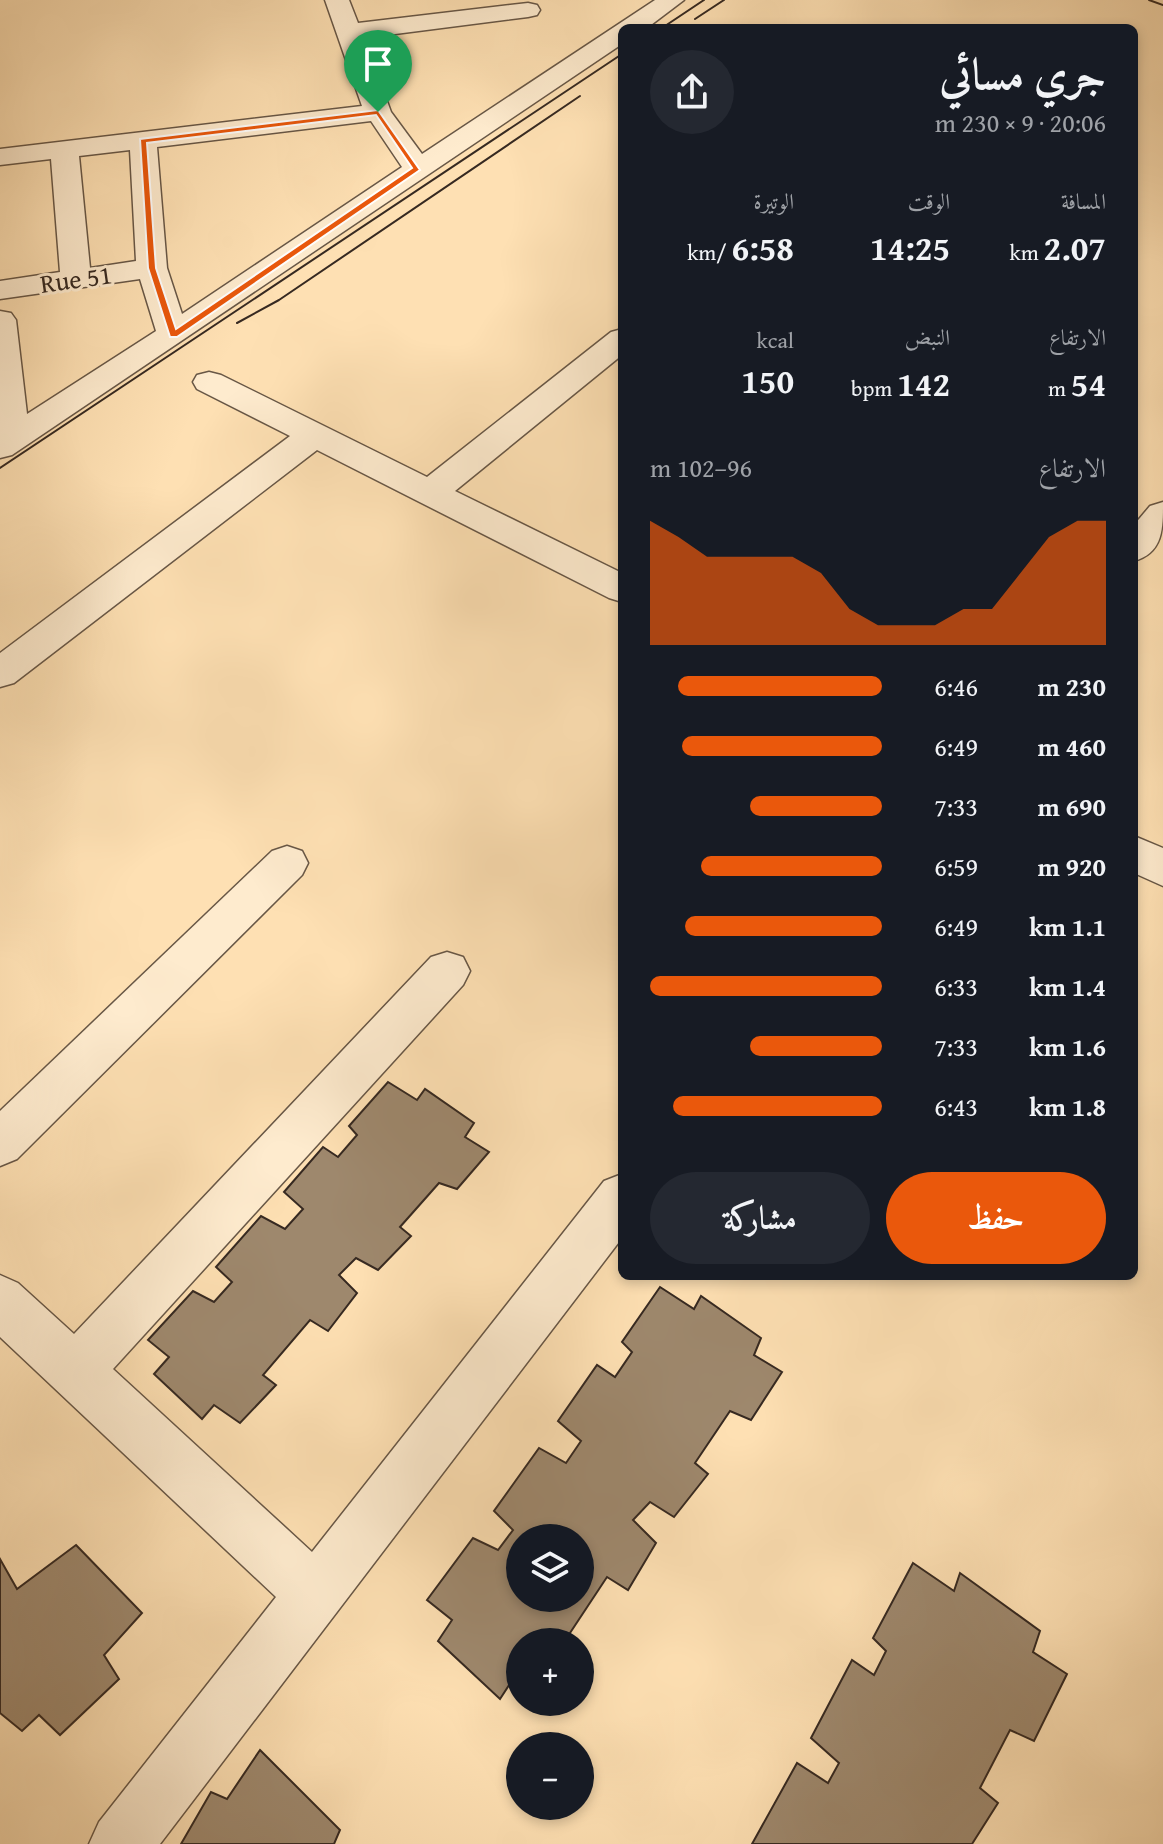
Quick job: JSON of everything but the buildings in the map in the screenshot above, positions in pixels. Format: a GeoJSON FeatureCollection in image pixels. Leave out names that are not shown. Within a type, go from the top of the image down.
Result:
{"type":"FeatureCollection","features":[{"type":"Feature","properties":{"kind":"street"},"geometry":{"type":"LineString","coordinates":[[337,0],[378,112],[417,168]]}},
{"type":"Feature","properties":{"kind":"street"},"geometry":{"type":"LineString","coordinates":[[636,24],[672,0]]}},
{"type":"Feature","properties":{"kind":"street"},"geometry":{"type":"LineString","coordinates":[[348,32],[528,10]]}},
{"type":"Feature","properties":{"kind":"street"},"geometry":{"type":"LineString","coordinates":[[0,320],[7,442],[173,335],[618,36]]}},
{"type":"Feature","properties":{"kind":"street"},"geometry":{"type":"LineString","coordinates":[[0,157],[378,112]]}},
{"type":"Feature","properties":{"kind":"street"},"geometry":{"type":"LineString","coordinates":[[143,141],[152,268],[173,335]]}},
{"type":"Feature","properties":{"kind":"street"},"geometry":{"type":"LineString","coordinates":[[64,150],[76,279]]}},
{"type":"Feature","properties":{"kind":"street","name":"Rue 51"},"geometry":{"type":"LineString","coordinates":[[0,290],[152,268]]}},
{"type":"Feature","properties":{"kind":"street"},"geometry":{"type":"LineString","coordinates":[[430,493],[618,342]]}},
{"type":"Feature","properties":{"kind":"street"},"geometry":{"type":"LineString","coordinates":[[209,382],[618,587]]}},
{"type":"Feature","properties":{"kind":"street"},"geometry":{"type":"LineString","coordinates":[[0,673],[314,435]]}},
{"type":"Feature","properties":{"kind":"street"},"geometry":{"type":"LineString","coordinates":[[1138,544],[1163,514]]}},
{"type":"Feature","properties":{"kind":"street"},"geometry":{"type":"LineString","coordinates":[[1138,855],[1163,868]]}},
{"type":"Feature","properties":{"kind":"street"},"geometry":{"type":"LineString","coordinates":[[0,1143],[287,863]]}},
{"type":"Feature","properties":{"kind":"street"},"geometry":{"type":"LineString","coordinates":[[75,1371],[447,971]]}},
{"type":"Feature","properties":{"kind":"street"},"geometry":{"type":"LineString","coordinates":[[121,1844],[618,1203]]}},
{"type":"Feature","properties":{"kind":"street"},"geometry":{"type":"LineString","coordinates":[[0,1301],[314,1593]]}},
{"type":"Feature","properties":{"kind":"tram line"},"geometry":{"type":"LineString","coordinates":[[668,24],[704,0]]}},
{"type":"Feature","properties":{"kind":"tram line"},"geometry":{"type":"LineString","coordinates":[[695,19],[724,0]]}},
{"type":"Feature","properties":{"kind":"tram line"},"geometry":{"type":"LineString","coordinates":[[1149,0],[1163,5]]}},
{"type":"Feature","properties":{"kind":"tram line"},"geometry":{"type":"LineString","coordinates":[[0,468],[618,57]]}},
{"type":"Feature","properties":{"kind":"tram line"},"geometry":{"type":"LineString","coordinates":[[237,323],[279,300],[580,96]]}},
{"type":"Feature","properties":{"kind":"route"},"geometry":{"type":"LineString","coordinates":[[378,112],[417,168],[173,335],[152,268],[143,141],[378,112]]}}]}
